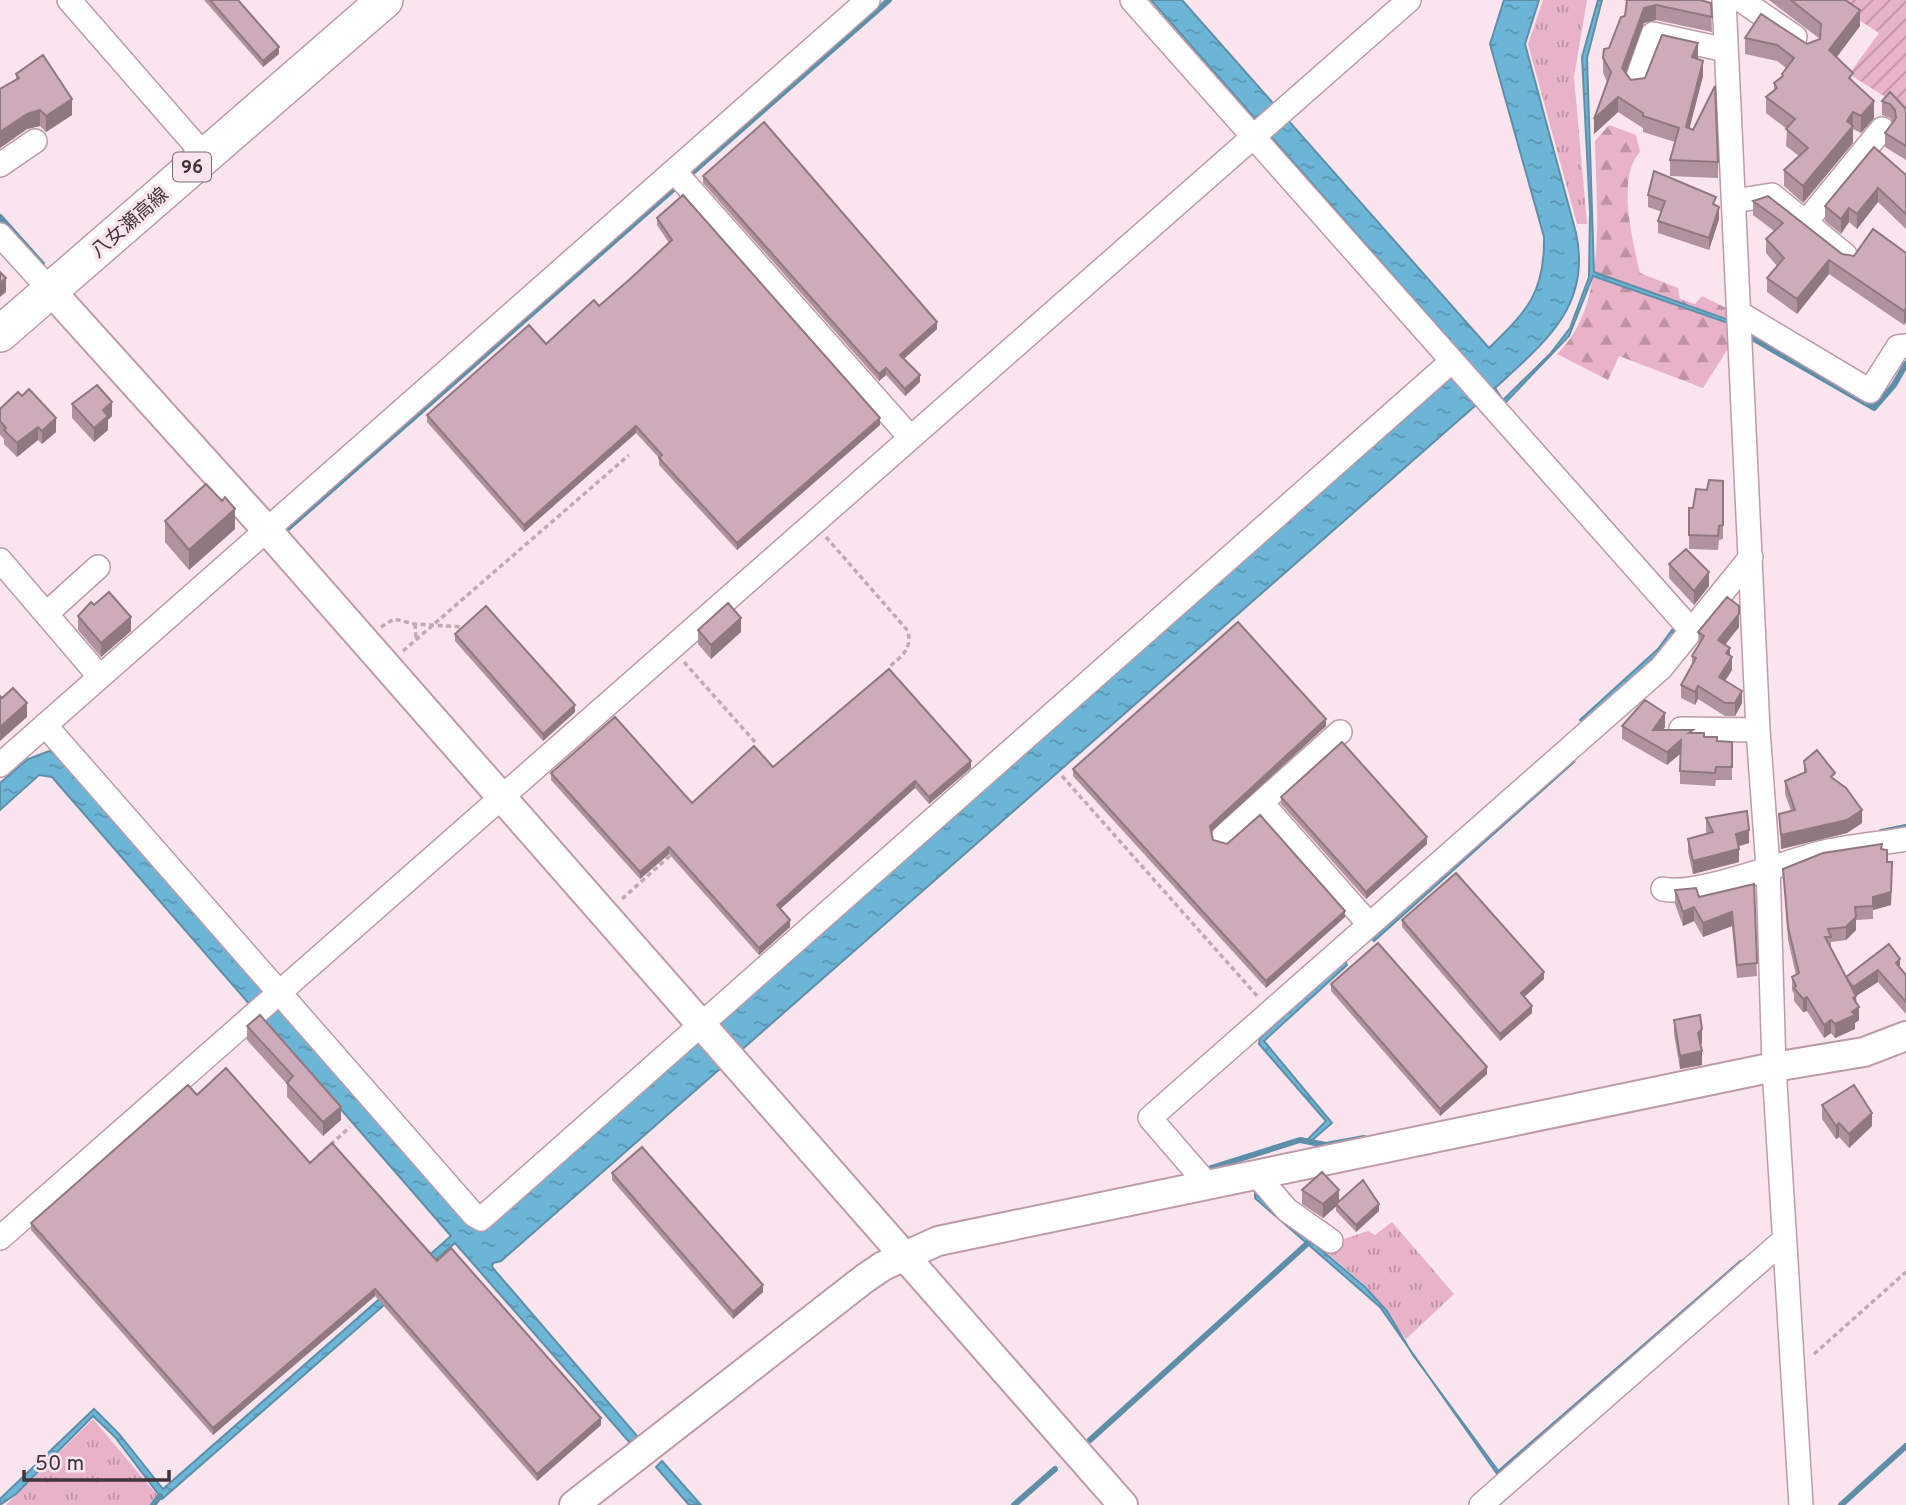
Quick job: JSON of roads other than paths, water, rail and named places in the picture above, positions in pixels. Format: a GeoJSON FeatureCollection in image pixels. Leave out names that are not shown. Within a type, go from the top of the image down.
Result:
{"type":"FeatureCollection","features":[{"type":"Feature","properties":{"kind":"main road","name":"八女瀬高線"},"geometry":{"type":"LineString","coordinates":[[0,334],[205,156],[374,4]]}},
{"type":"Feature","properties":{"kind":"street"},"geometry":{"type":"LineString","coordinates":[[69,0],[205,156]]}},
{"type":"Feature","properties":{"kind":"street"},"geometry":{"type":"LineString","coordinates":[[0,765],[868,0]]}},
{"type":"Feature","properties":{"kind":"street"},"geometry":{"type":"LineString","coordinates":[[1132,0],[1691,630]]}},
{"type":"Feature","properties":{"kind":"street"},"geometry":{"type":"LineString","coordinates":[[0,1238],[1409,0]]}},
{"type":"Feature","properties":{"kind":"street"},"geometry":{"type":"LineString","coordinates":[[1724,0],[1741,314],[1758,730],[1768,867],[1774,1067],[1801,1505]]}},
{"type":"Feature","properties":{"kind":"street"},"geometry":{"type":"LineString","coordinates":[[1741,0],[1809,47]]}},
{"type":"Feature","properties":{"kind":"street"},"geometry":{"type":"LineString","coordinates":[[1636,82],[1653,34],[1726,50]]}},
{"type":"Feature","properties":{"kind":"street"},"geometry":{"type":"LineString","coordinates":[[1805,223],[1882,129]]}},
{"type":"Feature","properties":{"kind":"street"},"geometry":{"type":"LineString","coordinates":[[0,165],[35,141]]}},
{"type":"Feature","properties":{"kind":"street"},"geometry":{"type":"LineString","coordinates":[[674,171],[910,437]]}},
{"type":"Feature","properties":{"kind":"street"},"geometry":{"type":"LineString","coordinates":[[1734,201],[1772,195],[1844,254]]}},
{"type":"Feature","properties":{"kind":"street"},"geometry":{"type":"LineString","coordinates":[[0,235],[267,530],[1124,1505]]}},
{"type":"Feature","properties":{"kind":"street"},"geometry":{"type":"LineString","coordinates":[[1741,314],[1870,391],[1899,347],[1906,346]]}},
{"type":"Feature","properties":{"kind":"street"},"geometry":{"type":"LineString","coordinates":[[45,725],[474,1215],[481,1219],[704,1029],[1452,361]]}},
{"type":"Feature","properties":{"kind":"street"},"geometry":{"type":"LineString","coordinates":[[1207,1184],[1150,1118],[1661,668],[1751,557]]}},
{"type":"Feature","properties":{"kind":"street"},"geometry":{"type":"LineString","coordinates":[[0,561],[100,677]]}},
{"type":"Feature","properties":{"kind":"street"},"geometry":{"type":"LineString","coordinates":[[46,614],[98,567]]}},
{"type":"Feature","properties":{"kind":"street"},"geometry":{"type":"LineString","coordinates":[[1681,729],[1758,730]]}},
{"type":"Feature","properties":{"kind":"street"},"geometry":{"type":"LineString","coordinates":[[1223,837],[1340,732]]}},
{"type":"Feature","properties":{"kind":"street"},"geometry":{"type":"LineString","coordinates":[[1262,803],[1369,924]]}},
{"type":"Feature","properties":{"kind":"street"},"geometry":{"type":"LineString","coordinates":[[1663,889],[1672,891],[1699,887],[1824,852],[1906,839]]}},
{"type":"Feature","properties":{"kind":"street"},"geometry":{"type":"LineString","coordinates":[[574,1505],[864,1279],[904,1255],[938,1241],[1774,1067],[1864,1052],[1906,1036]]}},
{"type":"Feature","properties":{"kind":"street"},"geometry":{"type":"LineString","coordinates":[[1256,1174],[1287,1210],[1331,1241]]}},
{"type":"Feature","properties":{"kind":"street"},"geometry":{"type":"LineString","coordinates":[[1481,1505],[1784,1240]]}},
{"type":"Feature","properties":{"kind":"water"},"geometry":{"type":"Polygon","coordinates":[[[1151,0],[1182,0],[1489,348],[1514,323],[1531,300],[1541,273],[1544,237],[1490,44],[1504,0],[1539,0],[1525,44],[1576,233],[1579,259],[1577,282],[1560,321],[1531,355],[1495,388],[1503,400],[1550,354],[1570,328],[1589,277],[1590,212],[1582,57],[1598,0],[1602,0],[1587,58],[1594,272],[1729,320],[1728,323],[1593,276],[1569,336],[1505,403],[1691,612],[1686,618],[1492,391],[501,1261],[493,1263],[492,1267],[638,1437],[630,1443],[455,1243],[162,1499],[115,1437],[93,1416],[16,1494],[0,1505],[0,1499],[94,1409],[119,1434],[163,1489],[451,1236],[52,777],[39,775],[0,810],[0,783],[28,759],[49,751],[59,755],[487,1228],[1469,362],[1151,0]]]}},
{"type":"Feature","properties":{"kind":"water"},"geometry":{"type":"Polygon","coordinates":[[[1672,630],[1675,631],[1660,652],[1583,722],[1580,720],[1658,649],[1672,630]]]}},
{"type":"Feature","properties":{"kind":"water"},"geometry":{"type":"Polygon","coordinates":[[[1571,761],[1574,762],[1374,941],[1372,939],[1571,761]]]}},
{"type":"Feature","properties":{"kind":"water"},"geometry":{"type":"Polygon","coordinates":[[[1345,961],[1347,965],[1264,1041],[1332,1123],[1310,1142],[1307,1140],[1326,1121],[1259,1044],[1260,1038],[1345,961]]]}},
{"type":"Feature","properties":{"kind":"water"},"geometry":{"type":"Polygon","coordinates":[[[1255,1194],[1365,1287],[1387,1311],[1409,1349],[1380,1307],[1255,1198],[1255,1194]]]}},
{"type":"Feature","properties":{"kind":"water"},"geometry":{"type":"Polygon","coordinates":[[[1428,1375],[1502,1476],[1500,1478],[1428,1375]]]}},
{"type":"Feature","properties":{"kind":"water"},"geometry":{"type":"Polygon","coordinates":[[[662,1461],[701,1505],[689,1505],[656,1467],[662,1461]]]}},
{"type":"Feature","properties":{"kind":"waterway"},"geometry":{"type":"LineString","coordinates":[[686,178],[889,0]]}},
{"type":"Feature","properties":{"kind":"waterway"},"geometry":{"type":"LineString","coordinates":[[288,528],[678,185]]}},
{"type":"Feature","properties":{"kind":"waterway"},"geometry":{"type":"LineString","coordinates":[[0,217],[42,264]]}},
{"type":"Feature","properties":{"kind":"waterway"},"geometry":{"type":"LineString","coordinates":[[1754,339],[1874,408],[1894,385],[1906,364]]}},
{"type":"Feature","properties":{"kind":"waterway"},"geometry":{"type":"LineString","coordinates":[[1881,832],[1906,827]]}},
{"type":"Feature","properties":{"kind":"waterway"},"geometry":{"type":"LineString","coordinates":[[1211,1168],[1300,1140],[1326,1145],[1364,1138]]}},
{"type":"Feature","properties":{"kind":"waterway"},"geometry":{"type":"LineString","coordinates":[[1090,1440],[1308,1243]]}},
{"type":"Feature","properties":{"kind":"waterway"},"geometry":{"type":"LineString","coordinates":[[1499,1473],[1741,1263]]}},
{"type":"Feature","properties":{"kind":"waterway"},"geometry":{"type":"LineString","coordinates":[[1841,1505],[1906,1446]]}},
{"type":"Feature","properties":{"kind":"waterway"},"geometry":{"type":"LineString","coordinates":[[1014,1505],[1055,1469]]}},
{"type":"Feature","properties":{"kind":"waterway"},"geometry":{"type":"LineString","coordinates":[[153,1505],[160,1496]]}}]}
